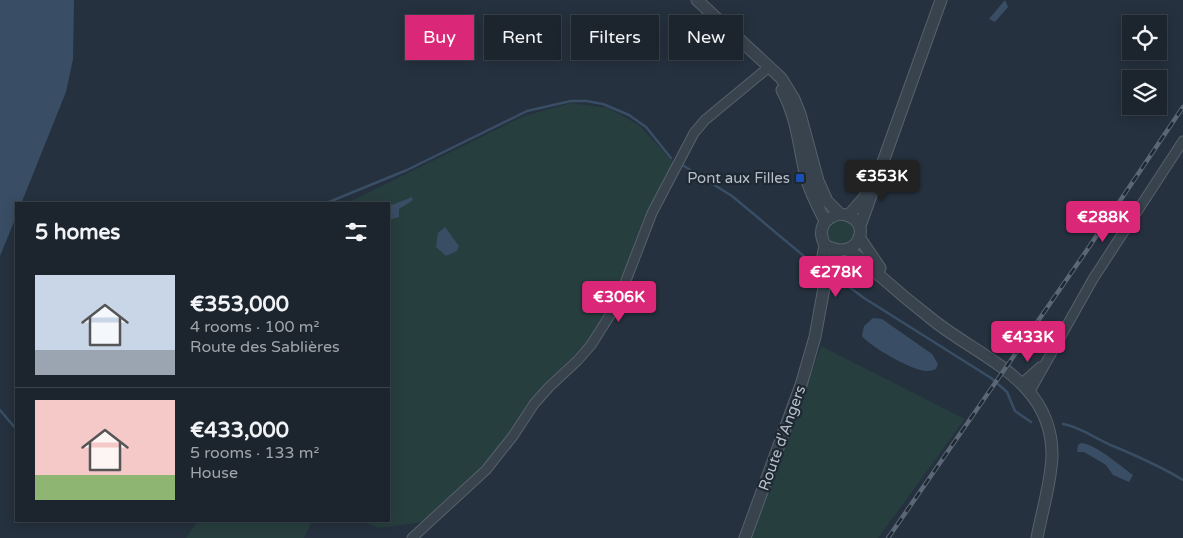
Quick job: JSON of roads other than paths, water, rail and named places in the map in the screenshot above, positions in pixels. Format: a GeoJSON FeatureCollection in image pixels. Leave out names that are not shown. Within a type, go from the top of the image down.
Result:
{"type":"FeatureCollection","features":[{"type":"Feature","properties":{"kind":"street"},"geometry":{"type":"LineString","coordinates":[[697,0],[781,78],[794,99],[800,114],[818,181],[829,204],[844,214],[855,218],[872,258],[901,293]]}},
{"type":"Feature","properties":{"kind":"street"},"geometry":{"type":"LineString","coordinates":[[843,250],[855,244],[879,170],[941,0]]}},
{"type":"Feature","properties":{"kind":"street"},"geometry":{"type":"LineString","coordinates":[[769,67],[784,94],[797,129],[806,177],[817,206],[825,220]]}},
{"type":"Feature","properties":{"kind":"street"},"geometry":{"type":"LineString","coordinates":[[412,538],[486,470],[513,436],[534,404],[591,345],[617,304],[652,213],[694,133],[705,120],[769,67]]}},
{"type":"Feature","properties":{"kind":"street"},"geometry":{"type":"LineString","coordinates":[[1026,387],[1047,360],[1093,279],[1183,141]]}},
{"type":"Feature","properties":{"kind":"street"},"geometry":{"type":"LineString","coordinates":[[879,170],[864,198],[844,214],[832,216],[825,220],[820,233],[825,245],[859,256],[934,320],[1026,387],[1044,412],[1052,446],[1049,480],[1037,538]]}},
{"type":"Feature","properties":{"kind":"street","name":"Route d'Angers"},"geometry":{"type":"LineString","coordinates":[[815,337],[816,298],[825,245]]}},
{"type":"Feature","properties":{"kind":"street","name":"Route d'Angers"},"geometry":{"type":"LineString","coordinates":[[745,538],[801,385],[815,337],[828,266],[843,250]]}},
{"type":"Feature","properties":{"kind":"water"},"geometry":{"type":"Polygon","coordinates":[[[0,0],[74,0],[73,59],[66,92],[22,202],[15,202],[15,219],[0,256],[0,0]]]}},
{"type":"Feature","properties":{"kind":"water"},"geometry":{"type":"Polygon","coordinates":[[[1005,0],[1008,7],[995,22],[989,19],[1005,0]]]}},
{"type":"Feature","properties":{"kind":"water"},"geometry":{"type":"Polygon","coordinates":[[[411,196],[413,200],[399,209],[399,217],[390,220],[390,206],[411,196]]]}},
{"type":"Feature","properties":{"kind":"water"},"geometry":{"type":"Polygon","coordinates":[[[445,227],[459,246],[457,251],[446,256],[436,247],[438,233],[445,227]]]}},
{"type":"Feature","properties":{"kind":"water"},"geometry":{"type":"Polygon","coordinates":[[[873,318],[882,319],[932,354],[938,364],[936,369],[921,370],[892,358],[873,346],[862,336],[864,326],[873,318]]]}},
{"type":"Feature","properties":{"kind":"water"},"geometry":{"type":"Polygon","coordinates":[[[1081,443],[1101,451],[1133,475],[1129,482],[1113,475],[1106,465],[1084,452],[1077,452],[1078,445],[1081,443]]]}},
{"type":"Feature","properties":{"kind":"waterway"},"geometry":{"type":"LineString","coordinates":[[329,202],[407,170],[527,111],[571,101],[603,104],[629,115],[646,127],[671,158]]}},
{"type":"Feature","properties":{"kind":"waterway"},"geometry":{"type":"LineString","coordinates":[[684,166],[732,196],[805,257]]}},
{"type":"Feature","properties":{"kind":"waterway"},"geometry":{"type":"LineString","coordinates":[[840,280],[864,298],[991,378],[1007,392],[1015,411],[1031,422]]}},
{"type":"Feature","properties":{"kind":"waterway"},"geometry":{"type":"LineString","coordinates":[[0,410],[15,428]]}},
{"type":"Feature","properties":{"kind":"waterway"},"geometry":{"type":"LineString","coordinates":[[1063,424],[1082,430],[1140,457],[1183,480]]}},
{"type":"Feature","properties":{"kind":"railway"},"geometry":{"type":"LineString","coordinates":[[888,538],[1087,250],[1183,107]]}},
{"type":"Feature","properties":{"kind":"place","name":"Pont aux Filles"},"geometry":{"type":"Point","coordinates":[800,178]}}]}
